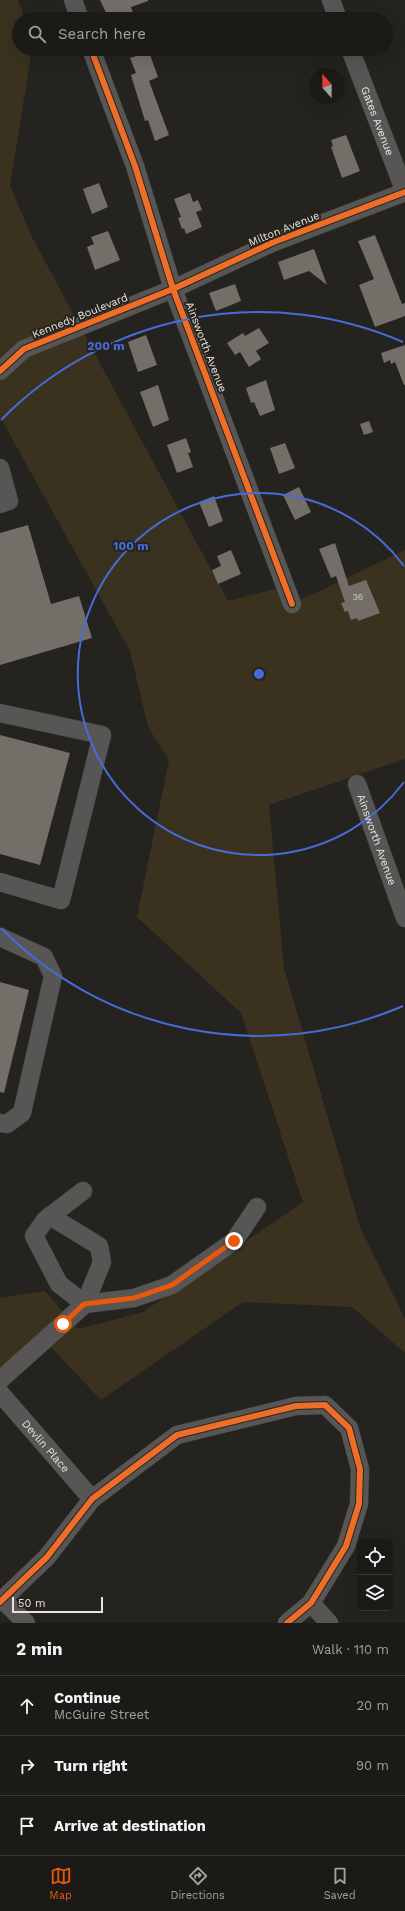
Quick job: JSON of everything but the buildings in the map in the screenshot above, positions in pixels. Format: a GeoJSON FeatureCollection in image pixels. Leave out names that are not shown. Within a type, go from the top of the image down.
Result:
{"type":"FeatureCollection","features":[{"type":"Feature","properties":{"kind":"street"},"geometry":{"type":"LineString","coordinates":[[73,0],[77,12]]}},
{"type":"Feature","properties":{"kind":"street"},"geometry":{"type":"LineString","coordinates":[[331,0],[335,12]]}},
{"type":"Feature","properties":{"kind":"street","name":"Ainsworth Avenue"},"geometry":{"type":"LineString","coordinates":[[95,56],[135,166],[173,289],[292,604]]}},
{"type":"Feature","properties":{"kind":"street","name":"Gates Avenue"},"geometry":{"type":"LineString","coordinates":[[353,56],[405,192]]}},
{"type":"Feature","properties":{"kind":"street","name":"Milton Avenue"},"geometry":{"type":"LineString","coordinates":[[173,289],[274,242],[405,192]]}},
{"type":"Feature","properties":{"kind":"street","name":"Kennedy Boulevard"},"geometry":{"type":"LineString","coordinates":[[0,371],[24,349],[173,289]]}},
{"type":"Feature","properties":{"kind":"street"},"geometry":{"type":"LineString","coordinates":[[0,468],[9,501],[0,504]]}},
{"type":"Feature","properties":{"kind":"street"},"geometry":{"type":"LineString","coordinates":[[0,713],[102,735],[60,900],[0,882]]}},
{"type":"Feature","properties":{"kind":"street","name":"Ainsworth Avenue"},"geometry":{"type":"LineString","coordinates":[[357,784],[405,918]]}},
{"type":"Feature","properties":{"kind":"street"},"geometry":{"type":"LineString","coordinates":[[0,937],[44,957],[53,976],[22,1113],[7,1124],[0,1123]]}},
{"type":"Feature","properties":{"kind":"street"},"geometry":{"type":"LineString","coordinates":[[84,1191],[45,1220],[34,1236],[59,1284],[84,1304],[134,1298],[172,1285],[234,1241],[256,1207]]}},
{"type":"Feature","properties":{"kind":"street"},"geometry":{"type":"LineString","coordinates":[[0,1380],[84,1304],[102,1262],[98,1246],[50,1216]]}},
{"type":"Feature","properties":{"kind":"street","name":"Devlin Place"},"geometry":{"type":"LineString","coordinates":[[0,1393],[92,1499]]}},
{"type":"Feature","properties":{"kind":"street"},"geometry":{"type":"LineString","coordinates":[[26,1623],[1,1600],[47,1557],[92,1499],[177,1435],[296,1406],[325,1406],[349,1428],[360,1469],[359,1504],[346,1546],[311,1603],[287,1623]]}},
{"type":"Feature","properties":{"kind":"street"},"geometry":{"type":"LineString","coordinates":[[311,1603],[329,1623]]}},
{"type":"Feature","properties":{"kind":"shaded area"},"geometry":{"type":"Polygon","coordinates":[[[0,0],[18,0],[22,12],[12,12],[12,56],[31,56],[10,186],[33,239],[228,601],[283,587],[290,605],[405,550],[405,759],[269,805],[284,968],[360,1227],[405,1319],[405,1353],[352,1307],[243,1302],[101,1400],[47,1343],[0,1383],[0,1298],[45,1291],[78,1329],[143,1312],[303,1202],[241,1013],[137,917],[169,760],[148,727],[130,651],[0,417],[0,0]]]}},
{"type":"Feature","properties":{"kind":"cycle path"},"geometry":{"type":"LineString","coordinates":[[94,56],[135,166],[173,289],[292,604]]}},
{"type":"Feature","properties":{"kind":"cycle path"},"geometry":{"type":"LineString","coordinates":[[0,371],[24,349],[173,289],[274,242],[405,192]]}},
{"type":"Feature","properties":{"kind":"cycle path"},"geometry":{"type":"LineString","coordinates":[[0,1602],[47,1557],[92,1499],[177,1435],[296,1406],[325,1405],[349,1428],[360,1469],[359,1504],[346,1546],[311,1603],[287,1623]]}},
{"type":"Feature","properties":{"kind":"route"},"geometry":{"type":"LineString","coordinates":[[63,1324],[84,1304],[134,1298],[172,1285],[234,1241]]}}]}
